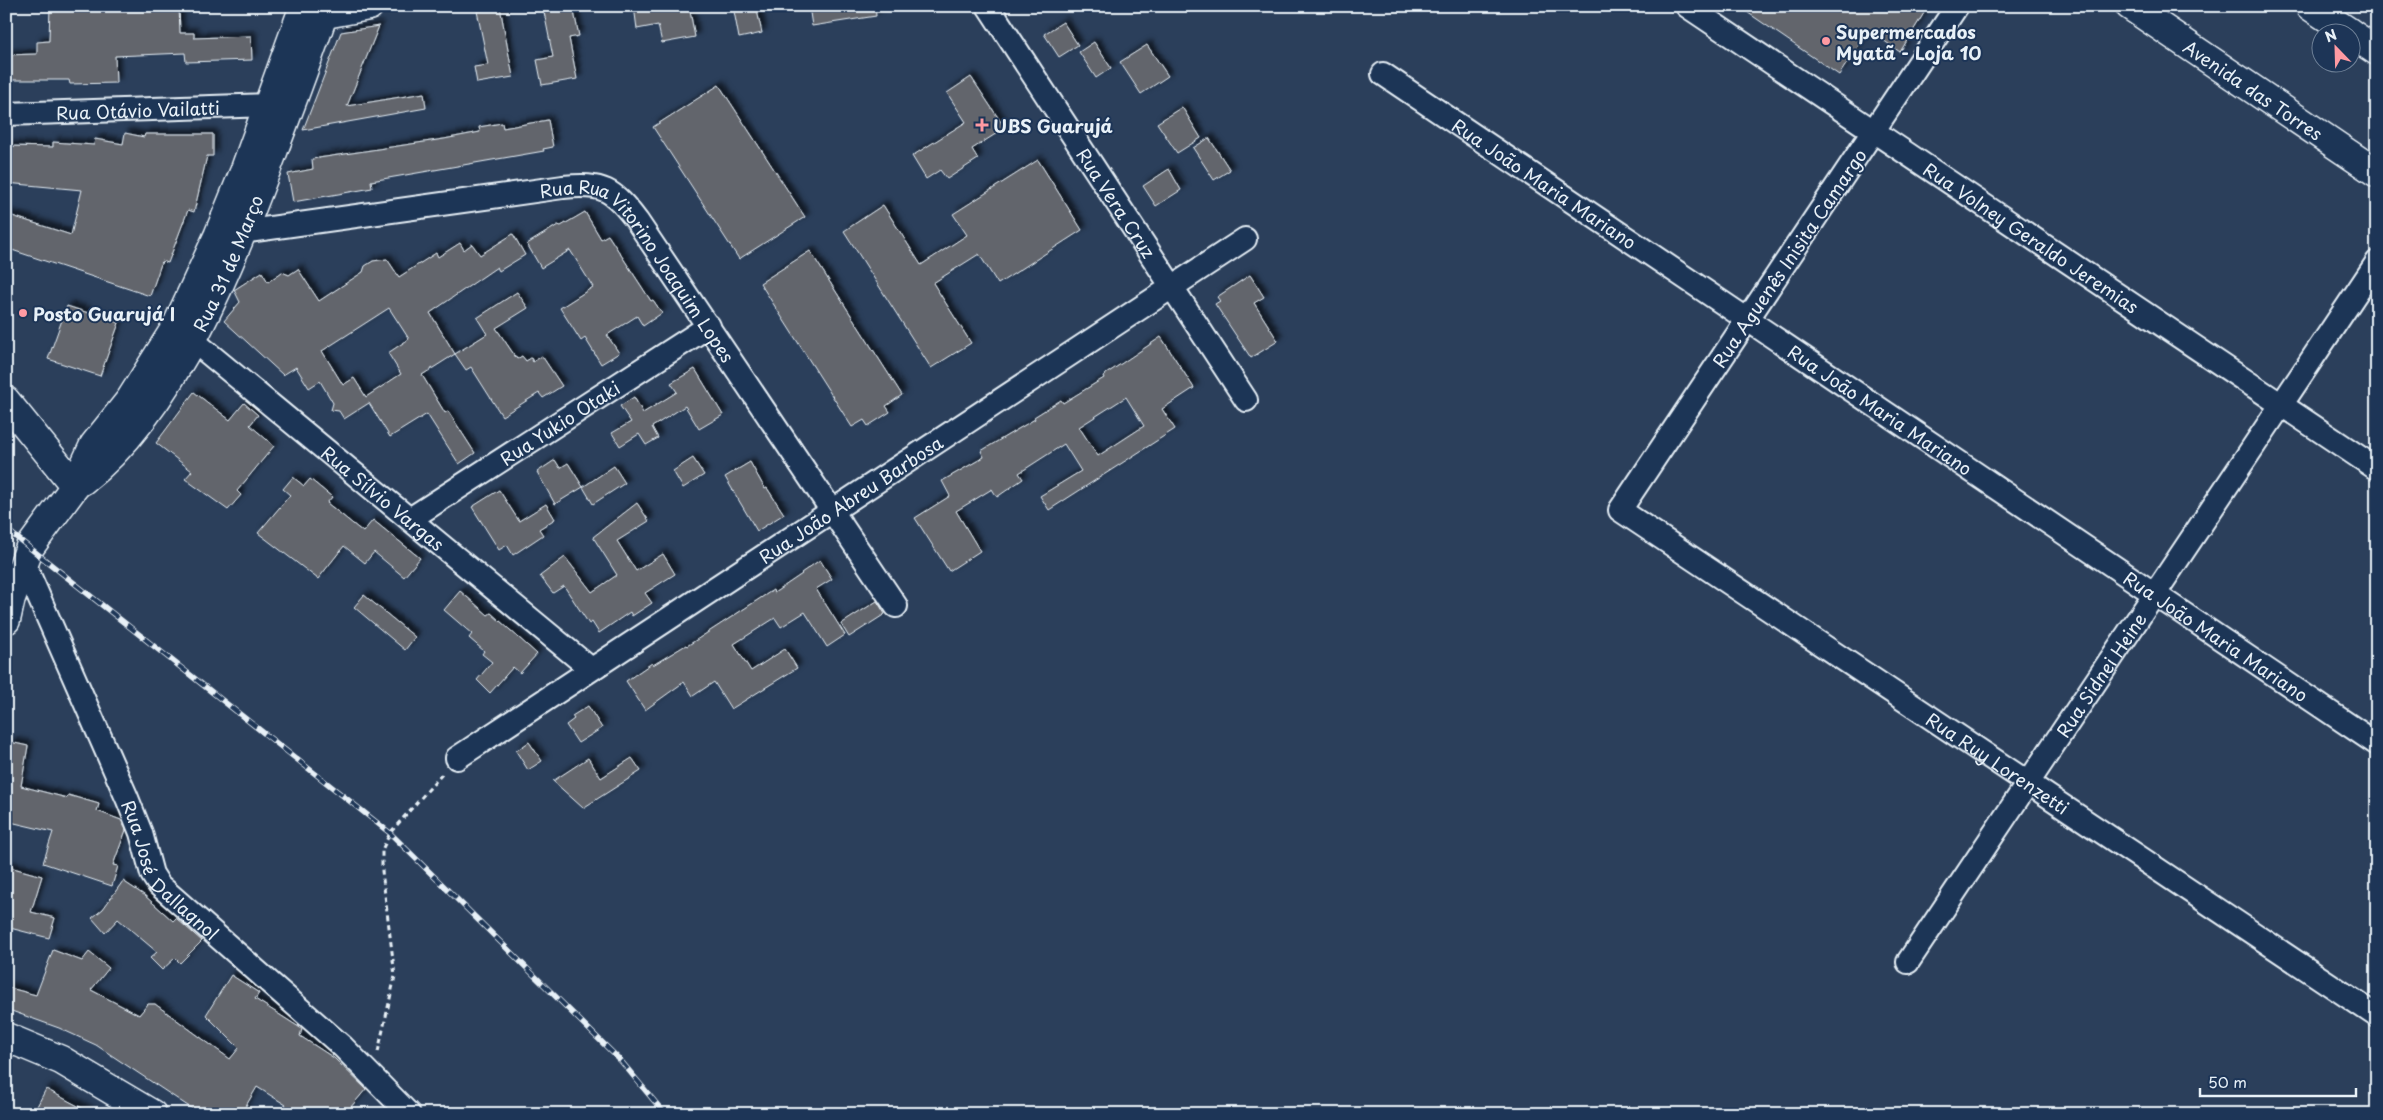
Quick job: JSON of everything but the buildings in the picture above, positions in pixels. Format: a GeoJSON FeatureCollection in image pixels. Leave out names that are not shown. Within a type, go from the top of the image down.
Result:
{"type":"FeatureCollection","features":[{"type":"Feature","properties":{"kind":"main road"},"geometry":{"type":"LineString","coordinates":[[313,11],[369,6]]}},
{"type":"Feature","properties":{"kind":"main road","name":"Avenida das Torres"},"geometry":{"type":"LineString","coordinates":[[2130,6],[2377,173]]}},
{"type":"Feature","properties":{"kind":"main road"},"geometry":{"type":"LineString","coordinates":[[2310,6],[2334,22]]}},
{"type":"Feature","properties":{"kind":"main road","name":"Rua 31 de Março"},"geometry":{"type":"LineString","coordinates":[[230,234],[270,105],[313,11]]}},
{"type":"Feature","properties":{"kind":"main road","name":"Rua 31 de Março"},"geometry":{"type":"LineString","coordinates":[[6,620],[23,561],[30,546],[75,486],[104,464],[119,448],[172,375],[184,333],[230,234],[313,11]]}},
{"type":"Feature","properties":{"kind":"main road"},"geometry":{"type":"LineString","coordinates":[[2360,40],[2377,51]]}},
{"type":"Feature","properties":{"kind":"main road"},"geometry":{"type":"LineString","coordinates":[[6,401],[75,486]]}},
{"type":"Feature","properties":{"kind":"main road"},"geometry":{"type":"LineString","coordinates":[[6,1037],[61,1060],[152,1114]]}},
{"type":"Feature","properties":{"kind":"street","name":"Rua Vera Cruz"},"geometry":{"type":"LineString","coordinates":[[988,6],[1246,400]]}},
{"type":"Feature","properties":{"kind":"street","name":"Rua Volney Geraldo Jeremias"},"geometry":{"type":"LineString","coordinates":[[1687,6],[2377,469]]}},
{"type":"Feature","properties":{"kind":"street","name":"Rua Aguenês Inisita Camargo"},"geometry":{"type":"LineString","coordinates":[[1620,510],[1957,6]]}},
{"type":"Feature","properties":{"kind":"street","name":"Rua João Maria Mariano"},"geometry":{"type":"LineString","coordinates":[[1383,74],[2377,744]]}},
{"type":"Feature","properties":{"kind":"street","name":"Rua Otávio Vailatti"},"geometry":{"type":"LineString","coordinates":[[6,114],[270,105]]}},
{"type":"Feature","properties":{"kind":"street","name":"Rua Rua Vitorino Joaquim Lopes"},"geometry":{"type":"LineString","coordinates":[[230,234],[587,185],[606,189],[623,202],[896,606]]}},
{"type":"Feature","properties":{"kind":"street","name":"Rua João Abreu Barbosa"},"geometry":{"type":"LineString","coordinates":[[457,758],[1245,239]]}},
{"type":"Feature","properties":{"kind":"street","name":"Rua Sidnei Heine"},"geometry":{"type":"LineString","coordinates":[[1908,962],[2377,262]]}},
{"type":"Feature","properties":{"kind":"street","name":"Rua Yukio Otaki"},"geometry":{"type":"LineString","coordinates":[[410,520],[708,326]]}},
{"type":"Feature","properties":{"kind":"street","name":"Rua Sílvio Vargas"},"geometry":{"type":"LineString","coordinates":[[184,333],[591,669]]}},
{"type":"Feature","properties":{"kind":"street","name":"Rua Ruy Lorenzetti"},"geometry":{"type":"LineString","coordinates":[[1620,510],[2377,1016]]}},
{"type":"Feature","properties":{"kind":"street","name":"Rua José Dallagnol"},"geometry":{"type":"LineString","coordinates":[[23,561],[127,798],[141,833],[152,874],[159,885],[373,1075],[399,1110]]}},
{"type":"Feature","properties":{"kind":"path"},"geometry":{"type":"LineString","coordinates":[[373,1075],[395,976],[382,871],[382,850],[390,833],[457,758]]}},
{"type":"Feature","properties":{"kind":"railway"},"geometry":{"type":"LineString","coordinates":[[6,529],[390,833],[621,1061],[665,1114]]}},
{"type":"Feature","properties":{"kind":"place","name":"Supermercados Myatã - Loja 10"},"geometry":{"type":"Point","coordinates":[1826,41]}},
{"type":"Feature","properties":{"kind":"place","name":"UBS Guarujá"},"geometry":{"type":"Point","coordinates":[982,125]}},
{"type":"Feature","properties":{"kind":"place","name":"Posto Guarujá I"},"geometry":{"type":"Point","coordinates":[23,313]}}]}
